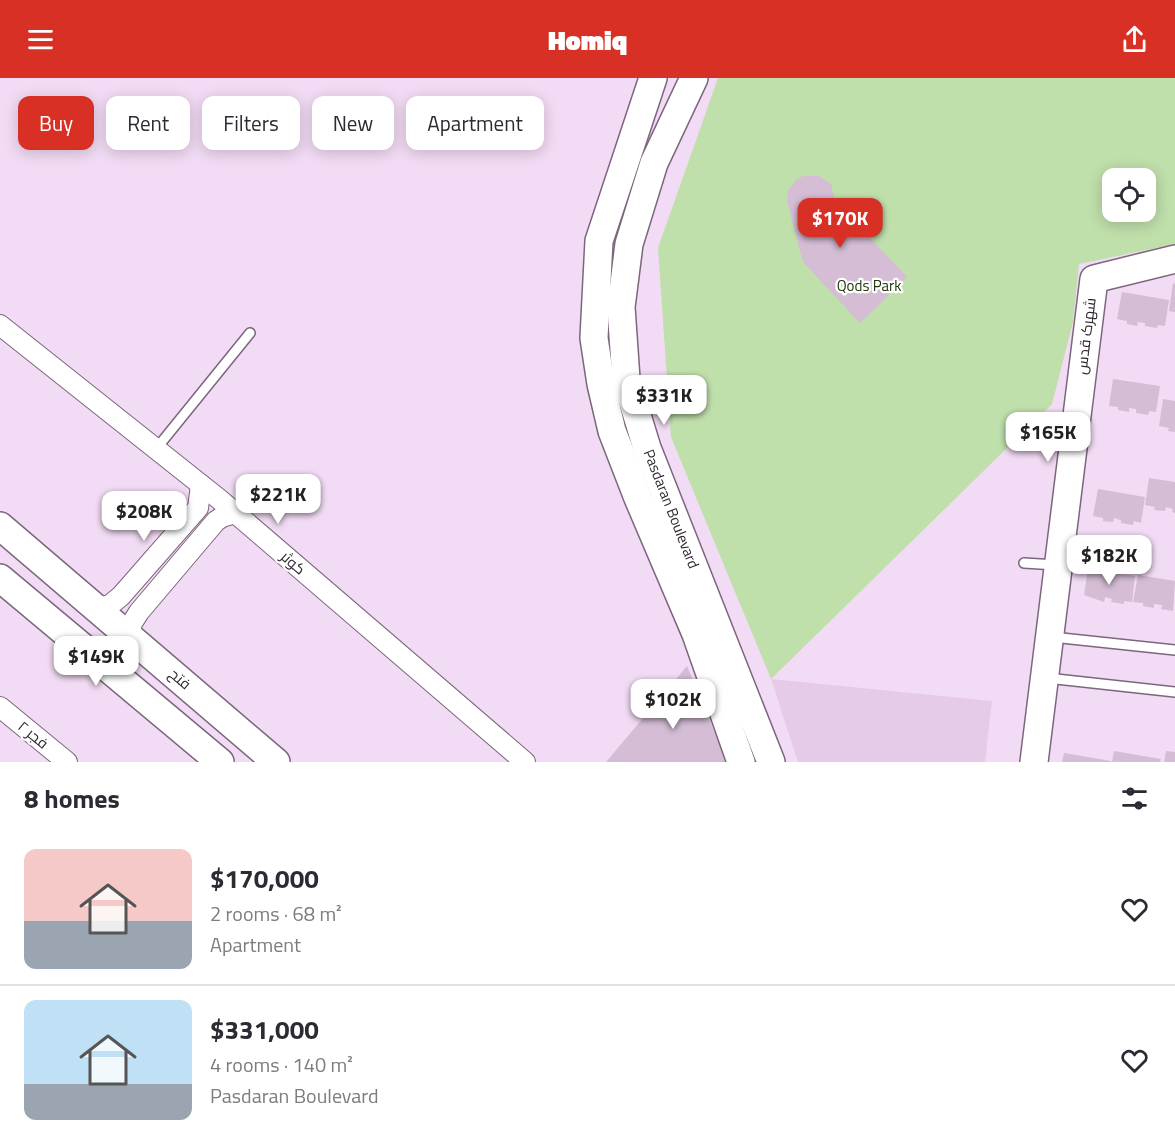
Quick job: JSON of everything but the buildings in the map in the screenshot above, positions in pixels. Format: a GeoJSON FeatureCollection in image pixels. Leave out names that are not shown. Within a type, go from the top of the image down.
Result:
{"type":"FeatureCollection","features":[{"type":"Feature","properties":{"kind":"main road","name":"Pasdaran Boulevard"},"geometry":{"type":"LineString","coordinates":[[668,82],[599,241],[594,338],[601,384],[612,431],[696,634],[741,762]]}},
{"type":"Feature","properties":{"kind":"main road","name":"Pasdaran Boulevard"},"geometry":{"type":"LineString","coordinates":[[668,82],[654,163],[629,244],[621,307],[627,379],[647,448],[771,762]]}},
{"type":"Feature","properties":{"kind":"main road","name":"شهرک قدس"},"geometry":{"type":"LineString","coordinates":[[1034,762],[1094,279],[1175,259]]}},
{"type":"Feature","properties":{"kind":"main road","name":"فتح"},"geometry":{"type":"LineString","coordinates":[[0,526],[276,762]]}},
{"type":"Feature","properties":{"kind":"main road"},"geometry":{"type":"LineString","coordinates":[[0,578],[212,760]]}},
{"type":"Feature","properties":{"kind":"street","name":"کوثر"},"geometry":{"type":"LineString","coordinates":[[0,325],[235,513],[525,762]]}},
{"type":"Feature","properties":{"kind":"street"},"geometry":{"type":"LineString","coordinates":[[97,608],[110,605],[121,596],[198,508],[201,485]]}},
{"type":"Feature","properties":{"kind":"street"},"geometry":{"type":"LineString","coordinates":[[129,636],[132,623],[139,612],[216,521],[235,513]]}},
{"type":"Feature","properties":{"kind":"street","name":"فجر ۲"},"geometry":{"type":"LineString","coordinates":[[0,707],[67,762]]}},
{"type":"Feature","properties":{"kind":"lane"},"geometry":{"type":"LineString","coordinates":[[156,449],[250,333]]}},
{"type":"Feature","properties":{"kind":"lane"},"geometry":{"type":"LineString","coordinates":[[1024,563],[1058,566]]}},
{"type":"Feature","properties":{"kind":"lane"},"geometry":{"type":"LineString","coordinates":[[1049,636],[1175,650]]}},
{"type":"Feature","properties":{"kind":"lane"},"geometry":{"type":"LineString","coordinates":[[1044,678],[1175,692]]}},
{"type":"Feature","properties":{"kind":"shaded area"},"geometry":{"type":"Polygon","coordinates":[[[771,679],[992,701],[985,762],[798,762],[771,679]]]}},
{"type":"Feature","properties":{"kind":"green space","name":"Qods Park"},"geometry":{"type":"Polygon","coordinates":[[[718,78],[1175,78],[1175,244],[1079,264],[1073,322],[1052,404],[771,679],[671,437],[658,248],[718,78]]]}}]}
